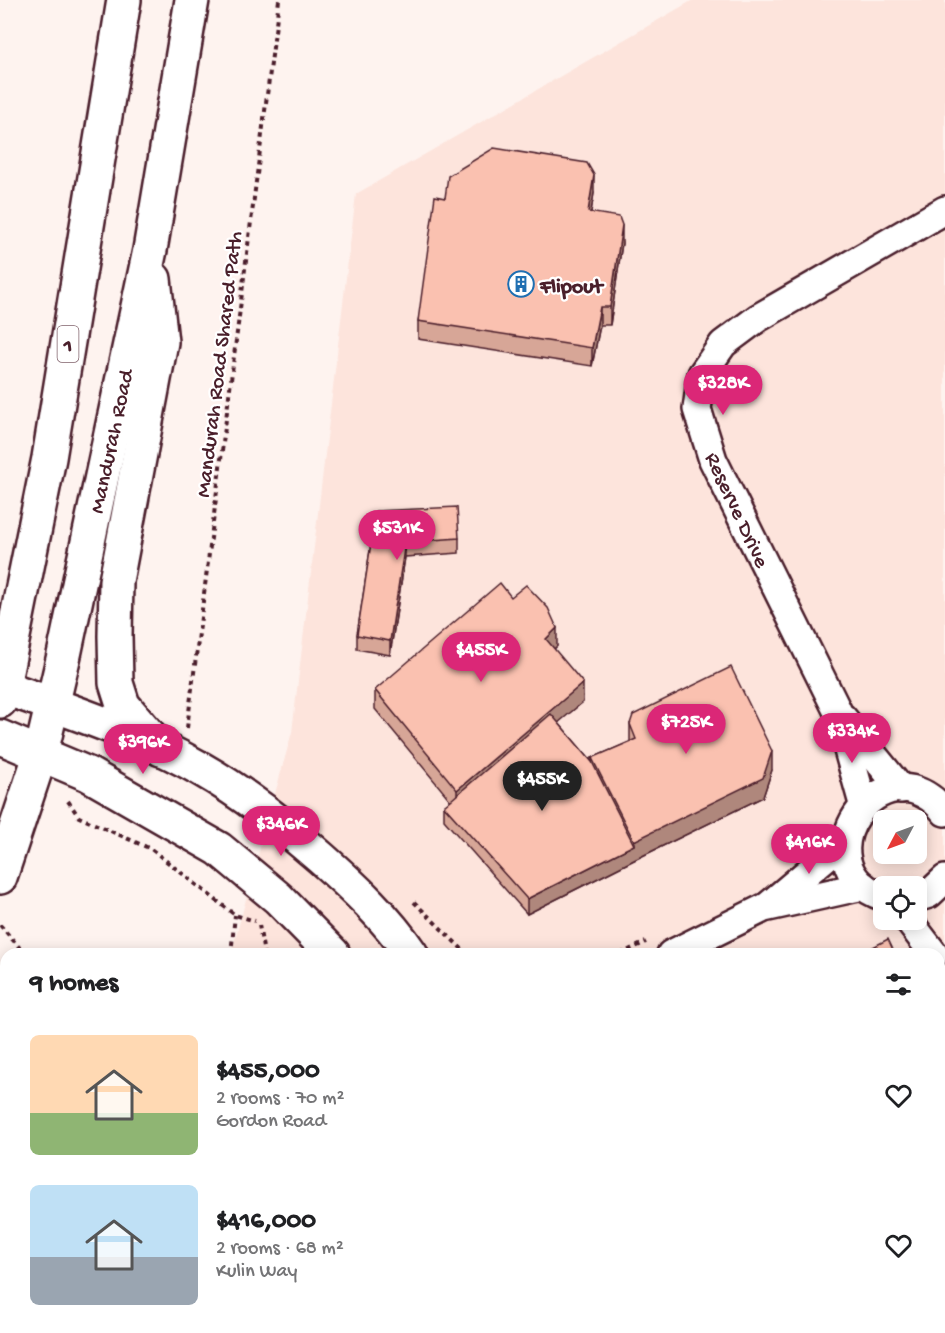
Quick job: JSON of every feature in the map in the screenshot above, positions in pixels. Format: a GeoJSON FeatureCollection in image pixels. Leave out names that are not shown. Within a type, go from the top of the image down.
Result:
{"type":"FeatureCollection","features":[{"type":"Feature","properties":{"kind":"main road","name":"1"},"geometry":{"type":"LineString","coordinates":[[1,691],[49,458],[124,0]]}},
{"type":"Feature","properties":{"kind":"main road","name":"Mandurah Road"},"geometry":{"type":"LineString","coordinates":[[0,877],[41,753],[52,705],[150,250],[192,0]]}},
{"type":"Feature","properties":{"kind":"main road"},"geometry":{"type":"LineString","coordinates":[[150,250],[161,342],[116,581],[116,683],[123,705],[174,740],[201,768],[282,824],[350,884],[409,948]]}},
{"type":"Feature","properties":{"kind":"main road"},"geometry":{"type":"LineString","coordinates":[[0,594],[30,556]]}},
{"type":"Feature","properties":{"kind":"main road"},"geometry":{"type":"LineString","coordinates":[[1,691],[174,740]]}},
{"type":"Feature","properties":{"kind":"main road"},"geometry":{"type":"LineString","coordinates":[[0,737],[88,774],[219,849],[278,898],[327,948]]}},
{"type":"Feature","properties":{"kind":"street","name":"Reserve Drive"},"geometry":{"type":"LineString","coordinates":[[862,804],[837,710],[713,460],[697,409],[702,374],[723,344],[758,318],[945,210]]}},
{"type":"Feature","properties":{"kind":"street","name":"Reserve Drive"},"geometry":{"type":"LineString","coordinates":[[837,710],[945,812]]}},
{"type":"Feature","properties":{"kind":"street"},"geometry":{"type":"LineString","coordinates":[[873,891],[853,873],[846,857],[848,827],[862,804],[874,796],[922,790]]}},
{"type":"Feature","properties":{"kind":"street"},"geometry":{"type":"LineString","coordinates":[[683,948],[765,908],[846,840]]}},
{"type":"Feature","properties":{"kind":"street"},"geometry":{"type":"LineString","coordinates":[[927,895],[944,883]]}},
{"type":"Feature","properties":{"kind":"street"},"geometry":{"type":"LineString","coordinates":[[765,908],[873,891]]}},
{"type":"Feature","properties":{"kind":"street"},"geometry":{"type":"LineString","coordinates":[[916,930],[929,948]]}},
{"type":"Feature","properties":{"kind":"path","name":"Mandurah Road Shared Path"},"geometry":{"type":"LineString","coordinates":[[174,740],[279,0]]}},
{"type":"Feature","properties":{"kind":"path"},"geometry":{"type":"LineString","coordinates":[[66,798],[79,818],[150,849],[235,915],[232,948]]}},
{"type":"Feature","properties":{"kind":"path"},"geometry":{"type":"LineString","coordinates":[[258,922],[263,948]]}},
{"type":"Feature","properties":{"kind":"path"},"geometry":{"type":"LineString","coordinates":[[0,925],[20,948]]}},
{"type":"Feature","properties":{"kind":"shaded area"},"geometry":{"type":"Polygon","coordinates":[[[693,0],[945,0],[945,948],[233,948],[292,732],[356,194],[693,0]]]}},
{"type":"Feature","properties":{"kind":"building","name":"Flipout"},"geometry":{"type":"Polygon","coordinates":[[[494,148],[587,163],[594,175],[588,212],[619,217],[622,225],[610,307],[600,307],[592,348],[418,321],[435,196],[445,198],[448,176],[494,148]]]}},
{"type":"Feature","properties":{"kind":"building"},"geometry":{"type":"Polygon","coordinates":[[[457,507],[459,538],[405,542],[390,641],[357,635],[376,511],[457,507]]]}},
{"type":"Feature","properties":{"kind":"building"},"geometry":{"type":"Polygon","coordinates":[[[500,583],[511,597],[526,585],[548,608],[557,628],[546,639],[583,683],[457,790],[375,690],[500,583]]]}},
{"type":"Feature","properties":{"kind":"building"},"geometry":{"type":"Polygon","coordinates":[[[731,667],[772,751],[763,778],[634,841],[592,758],[636,739],[630,724],[633,715],[731,667]]]}},
{"type":"Feature","properties":{"kind":"building"},"geometry":{"type":"Polygon","coordinates":[[[551,714],[592,762],[634,845],[527,899],[444,806],[551,714]]]}},
{"type":"Feature","properties":{"kind":"building"},"geometry":{"type":"Polygon","coordinates":[[[888,939],[892,948],[871,948],[888,939]]]}},
{"type":"Feature","properties":{"kind":"place","name":"Flipout"},"geometry":{"type":"Point","coordinates":[521,284]}}]}
